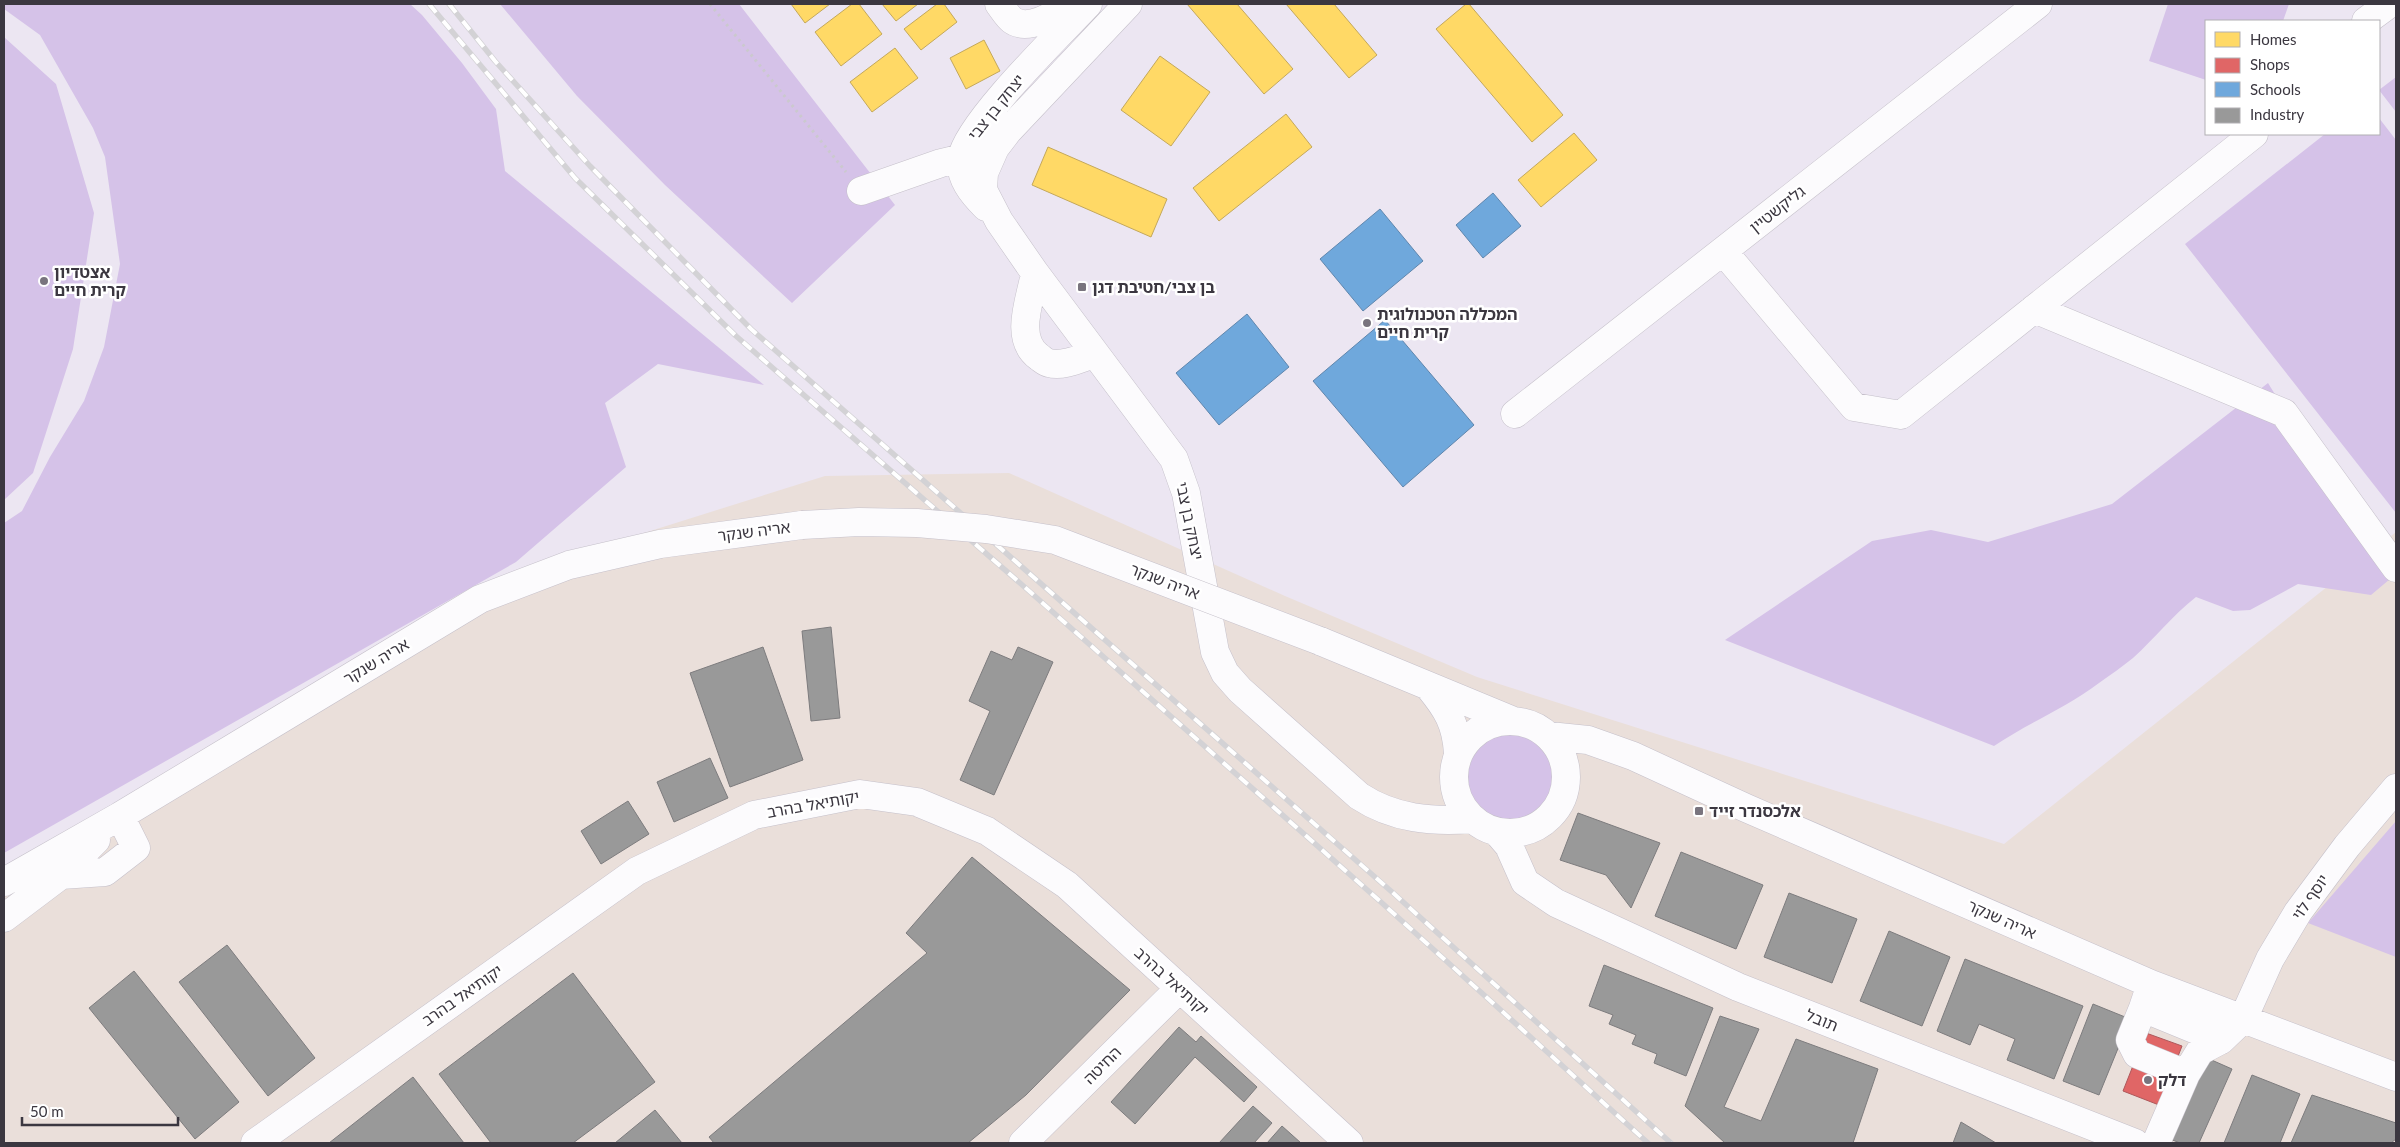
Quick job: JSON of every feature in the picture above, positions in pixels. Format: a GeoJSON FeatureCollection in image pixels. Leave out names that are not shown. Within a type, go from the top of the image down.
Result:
{"type":"FeatureCollection","features":[{"type":"Feature","properties":{"kind":"street"},"geometry":{"type":"LineString","coordinates":[[999,4],[1011,20],[1019,23],[1033,23],[1072,4]]}},
{"type":"Feature","properties":{"kind":"street","name":"יצחק בן צבי"},"geometry":{"type":"LineString","coordinates":[[999,221],[963,178],[962,158],[970,137],[1010,87],[1088,4]]}},
{"type":"Feature","properties":{"kind":"street","name":"יצחק בן צבי"},"geometry":{"type":"LineString","coordinates":[[1128,4],[1024,112],[995,148],[984,173],[983,190],[999,221],[1035,273],[1174,459],[1186,493],[1215,652],[1225,673],[1240,690],[1359,796],[1374,806],[1405,816],[1441,821],[1472,819]]}},
{"type":"Feature","properties":{"kind":"street","name":"גליקשטיין"},"geometry":{"type":"LineString","coordinates":[[1515,414],[2038,4]]}},
{"type":"Feature","properties":{"kind":"street"},"geometry":{"type":"LineString","coordinates":[[2365,15],[2388,4]]}},
{"type":"Feature","properties":{"kind":"street"},"geometry":{"type":"LineString","coordinates":[[1723,250],[1854,407],[1901,415],[2253,135]]}},
{"type":"Feature","properties":{"kind":"street"},"geometry":{"type":"LineString","coordinates":[[861,191],[941,162],[962,158]]}},
{"type":"Feature","properties":{"kind":"street"},"geometry":{"type":"LineString","coordinates":[[1035,273],[1026,313],[1025,334],[1034,353],[1048,363],[1065,363],[1094,354]]}},
{"type":"Feature","properties":{"kind":"street"},"geometry":{"type":"LineString","coordinates":[[2034,309],[2284,413],[2396,568]]}},
{"type":"Feature","properties":{"kind":"street","name":"אריה שנקר"},"geometry":{"type":"LineString","coordinates":[[4,882],[120,816],[480,599],[578,563],[660,544],[802,525],[860,522],[917,523],[986,528],[1056,540],[1320,641],[1512,720]]}},
{"type":"Feature","properties":{"kind":"street","name":"אריה שנקר"},"geometry":{"type":"LineString","coordinates":[[1429,687],[1447,709],[1457,733],[1458,753]]}},
{"type":"Feature","properties":{"kind":"street"},"geometry":{"type":"LineString","coordinates":[[1405,816],[1422,812],[1438,804],[1447,794],[1453,780],[1458,753],[1467,739],[1480,728],[1495,722],[1512,720],[1538,727],[1550,736],[1561,752],[1566,772],[1565,787],[1560,802],[1551,815],[1539,825],[1528,839],[1523,851],[1520,874]]}},
{"type":"Feature","properties":{"kind":"street","name":"אריה שנקר"},"geometry":{"type":"LineString","coordinates":[[1550,736],[1588,740],[1614,748],[2147,996],[2243,1019],[2396,1077]]}},
{"type":"Feature","properties":{"kind":"street"},"geometry":{"type":"LineString","coordinates":[[1566,772],[1582,756],[1614,748]]}},
{"type":"Feature","properties":{"kind":"street"},"geometry":{"type":"LineString","coordinates":[[1453,780],[1456,795],[1462,808],[1472,819],[1484,827],[1497,832],[1519,832],[1539,825]]}},
{"type":"Feature","properties":{"kind":"street","name":"יוסף לוי"},"geometry":{"type":"LineString","coordinates":[[2243,1019],[2270,959],[2298,912],[2347,846],[2396,788]]}},
{"type":"Feature","properties":{"kind":"street","name":"יקותיאל בהרב"},"geometry":{"type":"LineString","coordinates":[[255,1143],[637,871],[754,815],[860,794],[917,802],[987,831],[1067,885],[1349,1143]]}},
{"type":"Feature","properties":{"kind":"street","name":"אריה שנקר"},"geometry":{"type":"LineString","coordinates":[[4,918],[61,875],[120,816]]}},
{"type":"Feature","properties":{"kind":"street","name":"תובל"},"geometry":{"type":"LineString","coordinates":[[1497,832],[1509,846],[1520,874],[1531,887],[1556,903],[1738,987],[2135,1143]]}},
{"type":"Feature","properties":{"kind":"street","name":"החיטה"},"geometry":{"type":"LineString","coordinates":[[1023,1143],[1180,988]]}},
{"type":"Feature","properties":{"kind":"street"},"geometry":{"type":"LineString","coordinates":[[2186,1074],[2137,1054],[2130,1040],[2147,996],[2221,1040]]}},
{"type":"Feature","properties":{"kind":"street"},"geometry":{"type":"LineString","coordinates":[[2156,1143],[2186,1074],[2200,1051],[2221,1040],[2243,1019]]}},
{"type":"Feature","properties":{"kind":"path"},"geometry":{"type":"LineString","coordinates":[[710,4],[861,191]]}},
{"type":"Feature","properties":{"kind":"shaded area"},"geometry":{"type":"Polygon","coordinates":[[[4,4],[410,4],[422,15],[462,63],[496,109],[505,171],[764,385],[658,364],[605,403],[626,467],[516,562],[4,853],[4,523],[22,511],[50,457],[84,401],[104,347],[120,264],[105,157],[93,128],[40,35],[4,9],[4,4]]]}},
{"type":"Feature","properties":{"kind":"shaded area"},"geometry":{"type":"Polygon","coordinates":[[[500,4],[739,4],[895,205],[792,303],[665,185],[577,96],[500,4]]]}},
{"type":"Feature","properties":{"kind":"shaded area"},"geometry":{"type":"Polygon","coordinates":[[[2168,4],[2289,4],[2283,20],[2205,20],[2205,80],[2149,61],[2168,4]]]}},
{"type":"Feature","properties":{"kind":"shaded area","name":"אצטדיון קרית חיים"},"geometry":{"type":"Polygon","coordinates":[[[4,37],[56,84],[94,213],[73,349],[33,473],[4,500],[4,37]]]}},
{"type":"Feature","properties":{"kind":"shaded area"},"geometry":{"type":"Polygon","coordinates":[[[2396,77],[2396,112],[2380,91],[2380,89],[2396,77]]]}},
{"type":"Feature","properties":{"kind":"shaded area"},"geometry":{"type":"Polygon","coordinates":[[[2380,119],[2396,140],[2396,513],[2185,244],[2324,135],[2380,135],[2380,119]]]}},
{"type":"Feature","properties":{"kind":"shaded area"},"geometry":{"type":"Polygon","coordinates":[[[2268,383],[2381,567],[2396,574],[2371,595],[2298,584],[2250,610],[2233,611],[2196,597],[2133,658],[2120,668],[2086,692],[1994,746],[1725,640],[1872,541],[1931,530],[1988,542],[2112,504],[2268,383]]]}},
{"type":"Feature","properties":{"kind":"shaded area"},"geometry":{"type":"Polygon","coordinates":[[[1009,473],[1285,596],[1477,677],[2004,844],[2396,532],[2396,1143],[4,1143],[4,882],[555,561],[825,476],[1009,473]]]}},
{"type":"Feature","properties":{"kind":"shaded area"},"geometry":{"type":"Polygon","coordinates":[[[1509,732],[1526,736],[1541,745],[1550,760],[1554,777],[1550,794],[1541,809],[1526,818],[1509,822],[1492,818],[1477,809],[1468,794],[1464,777],[1468,760],[1477,745],[1492,736],[1509,732]]]}},
{"type":"Feature","properties":{"kind":"shaded area"},"geometry":{"type":"Polygon","coordinates":[[[2396,821],[2396,957],[2308,923],[2396,821]]]}},
{"type":"Feature","properties":{"kind":"building: Homes"},"geometry":{"type":"Polygon","coordinates":[[[791,4],[830,4],[805,23],[791,4]]]}},
{"type":"Feature","properties":{"kind":"building: Homes"},"geometry":{"type":"Polygon","coordinates":[[[852,4],[859,4],[882,34],[841,66],[815,32],[852,4]]]}},
{"type":"Feature","properties":{"kind":"building: Homes"},"geometry":{"type":"Polygon","coordinates":[[[882,4],[918,4],[896,21],[882,4]]]}},
{"type":"Feature","properties":{"kind":"building: Homes"},"geometry":{"type":"Polygon","coordinates":[[[937,4],[944,4],[957,22],[921,50],[904,29],[937,4]]]}},
{"type":"Feature","properties":{"kind":"building: Homes"},"geometry":{"type":"Polygon","coordinates":[[[1187,4],[1237,4],[1293,69],[1264,94],[1187,4]]]}},
{"type":"Feature","properties":{"kind":"building: Homes"},"geometry":{"type":"Polygon","coordinates":[[[1286,4],[1334,4],[1377,55],[1349,78],[1286,4]]]}},
{"type":"Feature","properties":{"kind":"building: Homes"},"geometry":{"type":"Polygon","coordinates":[[[1466,4],[1469,4],[1563,115],[1532,142],[1436,29],[1466,4]]]}},
{"type":"Feature","properties":{"kind":"building: Homes"},"geometry":{"type":"Polygon","coordinates":[[[984,40],[1000,71],[966,89],[950,58],[984,40]]]}},
{"type":"Feature","properties":{"kind":"building: Homes"},"geometry":{"type":"Polygon","coordinates":[[[895,48],[918,78],[872,112],[850,82],[895,48]]]}},
{"type":"Feature","properties":{"kind":"building: Homes"},"geometry":{"type":"Polygon","coordinates":[[[1160,56],[1210,92],[1171,146],[1121,110],[1160,56]]]}},
{"type":"Feature","properties":{"kind":"building: Homes"},"geometry":{"type":"Polygon","coordinates":[[[1286,114],[1312,147],[1219,221],[1193,188],[1286,114]]]}},
{"type":"Feature","properties":{"kind":"building: Homes"},"geometry":{"type":"Polygon","coordinates":[[[1574,133],[1597,160],[1541,207],[1518,180],[1574,133]]]}},
{"type":"Feature","properties":{"kind":"building: Homes"},"geometry":{"type":"Polygon","coordinates":[[[1048,147],[1167,199],[1151,237],[1032,185],[1048,147]]]}},
{"type":"Feature","properties":{"kind":"building: Shops","name":"דלק"},"geometry":{"type":"Polygon","coordinates":[[[2146,1033],[2182,1046],[2159,1105],[2123,1091],[2146,1033]]]}},
{"type":"Feature","properties":{"kind":"building: Schools"},"geometry":{"type":"Polygon","coordinates":[[[1493,193],[1521,226],[1483,258],[1456,225],[1493,193]]]}},
{"type":"Feature","properties":{"kind":"building: Schools"},"geometry":{"type":"Polygon","coordinates":[[[1380,209],[1423,261],[1363,311],[1320,259],[1380,209]]]}},
{"type":"Feature","properties":{"kind":"building: Schools"},"geometry":{"type":"Polygon","coordinates":[[[1247,314],[1289,367],[1219,425],[1176,373],[1247,314]]]}},
{"type":"Feature","properties":{"kind":"building: Schools"},"geometry":{"type":"Polygon","coordinates":[[[1385,320],[1474,425],[1403,487],[1313,381],[1385,320]]]}},
{"type":"Feature","properties":{"kind":"building: Industry"},"geometry":{"type":"Polygon","coordinates":[[[831,627],[840,718],[811,721],[802,631],[831,627]]]}},
{"type":"Feature","properties":{"kind":"building: Industry"},"geometry":{"type":"Polygon","coordinates":[[[763,647],[803,760],[730,787],[690,673],[763,647]]]}},
{"type":"Feature","properties":{"kind":"building: Industry"},"geometry":{"type":"Polygon","coordinates":[[[1018,647],[1053,662],[994,795],[960,780],[990,711],[969,701],[991,651],[1012,660],[1018,647]]]}},
{"type":"Feature","properties":{"kind":"building: Industry"},"geometry":{"type":"Polygon","coordinates":[[[710,758],[728,798],[674,822],[657,782],[710,758]]]}},
{"type":"Feature","properties":{"kind":"building: Industry"},"geometry":{"type":"Polygon","coordinates":[[[628,801],[649,834],[601,864],[581,831],[628,801]]]}},
{"type":"Feature","properties":{"kind":"building: Industry"},"geometry":{"type":"Polygon","coordinates":[[[1578,813],[1660,843],[1631,908],[1606,875],[1560,860],[1578,813]]]}},
{"type":"Feature","properties":{"kind":"building: Industry"},"geometry":{"type":"Polygon","coordinates":[[[1681,852],[1763,885],[1736,949],[1655,916],[1681,852]]]}},
{"type":"Feature","properties":{"kind":"building: Industry"},"geometry":{"type":"Polygon","coordinates":[[[972,857],[1130,990],[1026,1095],[968,1143],[714,1143],[709,1137],[927,953],[906,933],[972,857]]]}},
{"type":"Feature","properties":{"kind":"building: Industry"},"geometry":{"type":"Polygon","coordinates":[[[1789,893],[1857,919],[1832,983],[1764,957],[1789,893]]]}},
{"type":"Feature","properties":{"kind":"building: Industry"},"geometry":{"type":"Polygon","coordinates":[[[1889,931],[1950,957],[1922,1026],[1860,1001],[1889,931]]]}},
{"type":"Feature","properties":{"kind":"building: Industry"},"geometry":{"type":"Polygon","coordinates":[[[227,945],[315,1058],[268,1096],[179,982],[227,945]]]}},
{"type":"Feature","properties":{"kind":"building: Industry"},"geometry":{"type":"Polygon","coordinates":[[[1965,959],[2083,1006],[2054,1079],[2007,1060],[2015,1039],[1979,1024],[1970,1045],[1937,1031],[1965,959]]]}},
{"type":"Feature","properties":{"kind":"building: Industry"},"geometry":{"type":"Polygon","coordinates":[[[1604,965],[1713,1008],[1686,1076],[1654,1063],[1657,1054],[1632,1044],[1636,1035],[1609,1024],[1613,1015],[1589,1006],[1604,965]]]}},
{"type":"Feature","properties":{"kind":"building: Industry"},"geometry":{"type":"Polygon","coordinates":[[[134,971],[239,1102],[195,1139],[89,1008],[134,971]]]}},
{"type":"Feature","properties":{"kind":"building: Industry"},"geometry":{"type":"Polygon","coordinates":[[[573,973],[655,1082],[573,1143],[491,1143],[439,1074],[573,973]]]}},
{"type":"Feature","properties":{"kind":"building: Industry"},"geometry":{"type":"Polygon","coordinates":[[[2093,1004],[2130,1019],[2099,1095],[2063,1081],[2093,1004]]]}},
{"type":"Feature","properties":{"kind":"building: Industry"},"geometry":{"type":"Polygon","coordinates":[[[1720,1016],[1759,1029],[1724,1107],[1761,1121],[1796,1039],[1878,1069],[1853,1143],[1725,1143],[1685,1106],[1720,1016]]]}},
{"type":"Feature","properties":{"kind":"building: Industry"},"geometry":{"type":"Polygon","coordinates":[[[1179,1027],[1196,1042],[1201,1036],[1257,1087],[1244,1102],[1195,1057],[1135,1124],[1111,1102],[1179,1027]]]}},
{"type":"Feature","properties":{"kind":"building: Industry"},"geometry":{"type":"Polygon","coordinates":[[[2207,1058],[2232,1069],[2199,1143],[2180,1143],[2170,1139],[2207,1058]]]}},
{"type":"Feature","properties":{"kind":"building: Industry"},"geometry":{"type":"Polygon","coordinates":[[[2252,1075],[2300,1094],[2280,1143],[2224,1143],[2252,1075]]]}},
{"type":"Feature","properties":{"kind":"building: Industry"},"geometry":{"type":"Polygon","coordinates":[[[413,1077],[464,1143],[329,1143],[413,1077]]]}},
{"type":"Feature","properties":{"kind":"building: Industry"},"geometry":{"type":"Polygon","coordinates":[[[2312,1095],[2396,1123],[2396,1139],[2391,1143],[2291,1143],[2312,1095]]]}},
{"type":"Feature","properties":{"kind":"building: Industry"},"geometry":{"type":"Polygon","coordinates":[[[1253,1106],[1272,1123],[1254,1143],[1219,1143],[1253,1106]]]}},
{"type":"Feature","properties":{"kind":"building: Industry"},"geometry":{"type":"Polygon","coordinates":[[[655,1110],[682,1143],[615,1143],[655,1110]]]}},
{"type":"Feature","properties":{"kind":"building: Industry"},"geometry":{"type":"Polygon","coordinates":[[[1961,1122],[1996,1143],[1953,1143],[1961,1122]]]}},
{"type":"Feature","properties":{"kind":"building: Industry"},"geometry":{"type":"Polygon","coordinates":[[[1282,1126],[1301,1143],[1267,1143],[1282,1126]]]}},
{"type":"Feature","properties":{"kind":"railway"},"geometry":{"type":"LineString","coordinates":[[429,4],[575,178],[736,336],[1020,583],[1382,903],[1648,1143]]}},
{"type":"Feature","properties":{"kind":"railway"},"geometry":{"type":"LineString","coordinates":[[449,4],[495,61],[590,166],[751,329],[1392,892],[1671,1143]]}},
{"type":"Feature","properties":{"kind":"place","name":"אצטדיון קרית חיים"},"geometry":{"type":"Point","coordinates":[44,281]}},
{"type":"Feature","properties":{"kind":"place","name":"בן צבי/חטיבת דגן"},"geometry":{"type":"Point","coordinates":[1082,287]}},
{"type":"Feature","properties":{"kind":"place","name":"המכללה הטכנולוגית קרית חיים"},"geometry":{"type":"Point","coordinates":[1367,323]}},
{"type":"Feature","properties":{"kind":"place","name":"אלכסנדר זייד"},"geometry":{"type":"Point","coordinates":[1699,811]}},
{"type":"Feature","properties":{"kind":"place","name":"דלק"},"geometry":{"type":"Point","coordinates":[2148,1080]}}]}
